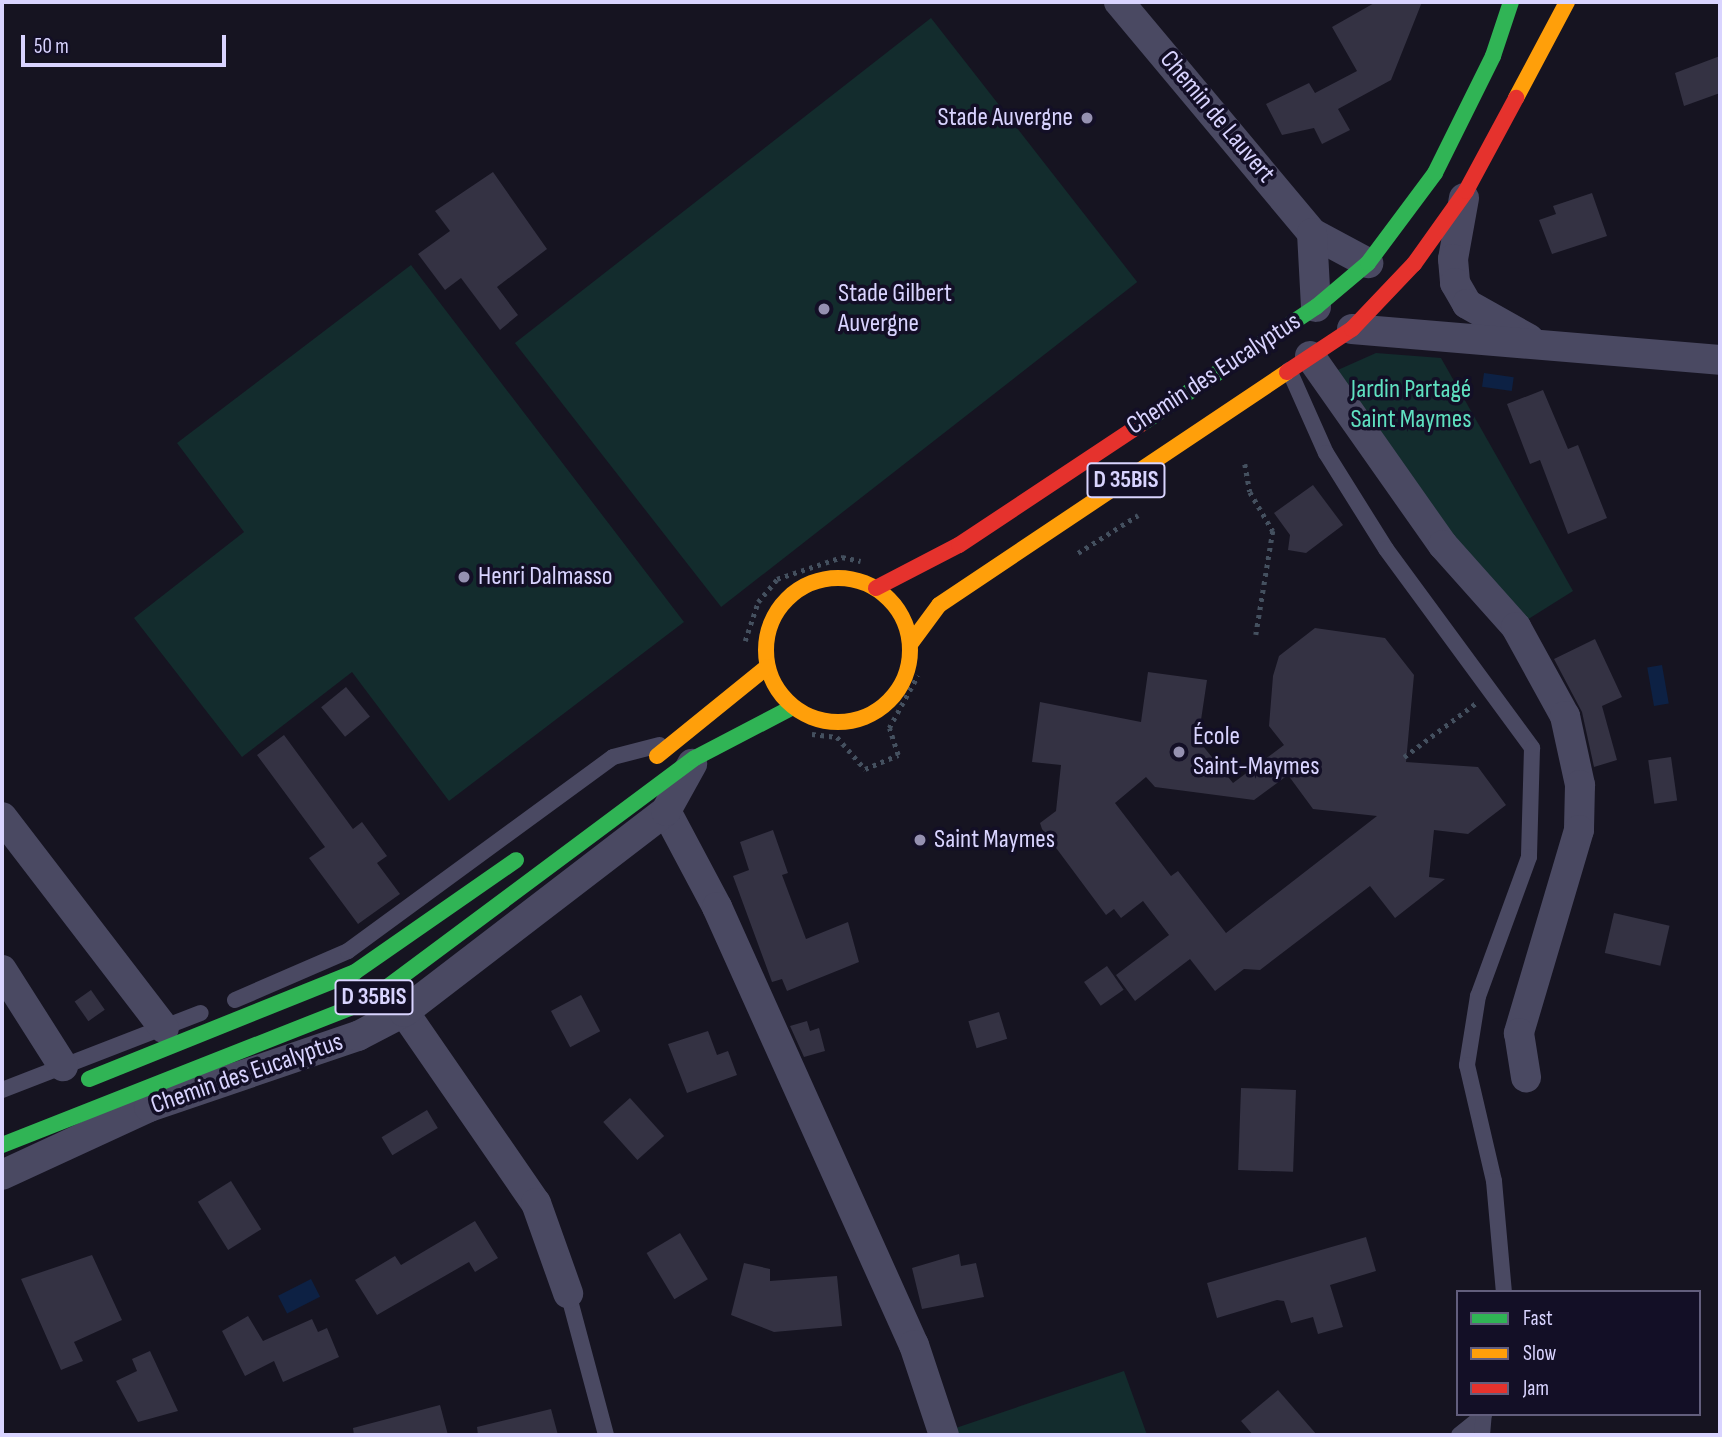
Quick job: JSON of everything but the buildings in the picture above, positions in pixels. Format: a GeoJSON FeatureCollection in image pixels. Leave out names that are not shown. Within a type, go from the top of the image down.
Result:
{"type":"FeatureCollection","features":[{"type":"Feature","properties":{"kind":"main road","name":"D 35BIS"},"geometry":{"type":"LineString","coordinates":[[1368,263],[1435,173],[1493,56],[1511,2]]}},
{"type":"Feature","properties":{"kind":"main road","name":"D 35BIS"},"geometry":{"type":"LineString","coordinates":[[1352,329],[1414,264],[1466,191],[1567,2]]}},
{"type":"Feature","properties":{"kind":"main road","name":"Chemin des Eucalyptus"},"geometry":{"type":"LineString","coordinates":[[876,588],[959,545],[1316,307],[1368,263]]}},
{"type":"Feature","properties":{"kind":"main road","name":"Chemin des Eucalyptus"},"geometry":{"type":"LineString","coordinates":[[911,643],[939,605],[1352,329]]}},
{"type":"Feature","properties":{"kind":"main road"},"geometry":{"type":"LineString","coordinates":[[828,577],[876,588],[893,602],[911,643],[900,690],[862,719],[814,719],[793,707],[767,667],[765,643],[785,599],[828,577]]}},
{"type":"Feature","properties":{"kind":"main road","name":"Chemin des Eucalyptus"},"geometry":{"type":"LineString","coordinates":[[2,1145],[370,1000],[688,748],[767,667]]}},
{"type":"Feature","properties":{"kind":"main road","name":"Chemin des Eucalyptus"},"geometry":{"type":"LineString","coordinates":[[638,770],[793,707]]}},
{"type":"Feature","properties":{"kind":"main road","name":"Chemin des Eucalyptus"},"geometry":{"type":"LineString","coordinates":[[64,1078],[355,972],[530,849]]}},
{"type":"Feature","properties":{"kind":"street","name":"Chemin de Lauvert"},"geometry":{"type":"LineString","coordinates":[[1119,2],[1312,233],[1368,263]]}},
{"type":"Feature","properties":{"kind":"street"},"geometry":{"type":"LineString","coordinates":[[1466,191],[1453,259],[1466,304],[1555,349]]}},
{"type":"Feature","properties":{"kind":"street"},"geometry":{"type":"LineString","coordinates":[[1312,233],[1316,307]]}},
{"type":"Feature","properties":{"kind":"street"},"geometry":{"type":"LineString","coordinates":[[1352,329],[1555,349],[1720,360]]}},
{"type":"Feature","properties":{"kind":"street"},"geometry":{"type":"LineString","coordinates":[[1299,363],[1443,545],[1516,627],[1565,716],[1580,785],[1579,830],[1519,1033],[1526,1077]]}},
{"type":"Feature","properties":{"kind":"street","name":"Chemin des Eucalyptus"},"geometry":{"type":"LineString","coordinates":[[2,1175],[149,1107],[358,1036],[404,1012],[666,811],[688,748]]}},
{"type":"Feature","properties":{"kind":"street"},"geometry":{"type":"LineString","coordinates":[[666,811],[717,907],[909,1332],[944,1435]]}},
{"type":"Feature","properties":{"kind":"street"},"geometry":{"type":"LineString","coordinates":[[2,817],[164,1028]]}},
{"type":"Feature","properties":{"kind":"street"},"geometry":{"type":"LineString","coordinates":[[2,970],[64,1078]]}},
{"type":"Feature","properties":{"kind":"street"},"geometry":{"type":"LineString","coordinates":[[404,1012],[536,1203],[568,1293]]}},
{"type":"Feature","properties":{"kind":"lane"},"geometry":{"type":"LineString","coordinates":[[1299,363],[1326,453],[1386,549],[1493,688],[1532,748],[1529,857],[1478,996],[1467,1066],[1494,1181],[1504,1290]]}},
{"type":"Feature","properties":{"kind":"lane","name":"Chemin des Eucalyptus"},"geometry":{"type":"LineString","coordinates":[[2,1090],[64,1078],[164,1028],[348,951],[613,757],[688,748]]}},
{"type":"Feature","properties":{"kind":"lane"},"geometry":{"type":"LineString","coordinates":[[568,1293],[606,1435]]}},
{"type":"Feature","properties":{"kind":"lane"},"geometry":{"type":"LineString","coordinates":[[1459,1435],[1483,1416]]}},
{"type":"Feature","properties":{"kind":"lane"},"geometry":{"type":"LineString","coordinates":[[1482,1435],[1484,1416]]}},
{"type":"Feature","properties":{"kind":"path"},"geometry":{"type":"LineString","coordinates":[[1245,464],[1250,492],[1273,531],[1256,635]]}},
{"type":"Feature","properties":{"kind":"path"},"geometry":{"type":"LineString","coordinates":[[1069,556],[1093,549],[1148,507]]}},
{"type":"Feature","properties":{"kind":"path"},"geometry":{"type":"LineString","coordinates":[[804,732],[837,737],[865,769],[898,755],[889,727],[920,670]]}},
{"type":"Feature","properties":{"kind":"path"},"geometry":{"type":"LineString","coordinates":[[1404,757],[1493,688]]}},
{"type":"Feature","properties":{"kind":"green space","name":"Stade Gilbert Auvergne"},"geometry":{"type":"Polygon","coordinates":[[[931,18],[1137,282],[721,607],[515,343],[931,18]]]}},
{"type":"Feature","properties":{"kind":"green space","name":"Henri Dalmasso"},"geometry":{"type":"Polygon","coordinates":[[[411,265],[684,622],[449,801],[352,672],[242,757],[134,618],[244,532],[177,443],[411,265]]]}},
{"type":"Feature","properties":{"kind":"green space","name":"Jardin Partagé Saint Maymes"},"geometry":{"type":"Polygon","coordinates":[[[1376,353],[1441,358],[1573,591],[1522,623],[1466,558],[1331,373],[1376,353]]]}},
{"type":"Feature","properties":{"kind":"green space"},"geometry":{"type":"Polygon","coordinates":[[[1124,1371],[1147,1435],[935,1435],[1124,1371]]]}},
{"type":"Feature","properties":{"kind":"water"},"geometry":{"type":"Polygon","coordinates":[[[1484,373],[1514,377],[1512,391],[1482,387],[1484,373]]]}},
{"type":"Feature","properties":{"kind":"water"},"geometry":{"type":"Polygon","coordinates":[[[1662,665],[1669,703],[1654,706],[1647,668],[1662,665]]]}},
{"type":"Feature","properties":{"kind":"water"},"geometry":{"type":"Polygon","coordinates":[[[311,1279],[320,1297],[287,1314],[278,1296],[311,1279]]]}},
{"type":"Feature","properties":{"kind":"traffic: fast"},"geometry":{"type":"LineString","coordinates":[[1141,424],[1316,307],[1368,263],[1435,173],[1493,56],[1511,2]]}},
{"type":"Feature","properties":{"kind":"traffic: fast"},"geometry":{"type":"LineString","coordinates":[[2,1145],[370,1000],[695,758],[793,707]]}},
{"type":"Feature","properties":{"kind":"traffic: fast"},"geometry":{"type":"LineString","coordinates":[[89,1079],[355,972],[516,860]]}},
{"type":"Feature","properties":{"kind":"traffic: slow"},"geometry":{"type":"LineString","coordinates":[[1516,98],[1567,2]]}},
{"type":"Feature","properties":{"kind":"traffic: slow"},"geometry":{"type":"LineString","coordinates":[[911,643],[939,605],[1287,372]]}},
{"type":"Feature","properties":{"kind":"traffic: slow"},"geometry":{"type":"LineString","coordinates":[[838,578],[866,583],[889,599],[905,622],[910,650],[905,678],[889,701],[866,717],[838,722],[810,717],[787,701],[771,678],[766,650],[771,622],[787,599],[810,583],[838,578]]}},
{"type":"Feature","properties":{"kind":"traffic: slow"},"geometry":{"type":"LineString","coordinates":[[657,756],[767,667]]}},
{"type":"Feature","properties":{"kind":"traffic: jam"},"geometry":{"type":"LineString","coordinates":[[1287,372],[1352,329],[1414,264],[1466,191],[1516,98]]}},
{"type":"Feature","properties":{"kind":"traffic: jam"},"geometry":{"type":"LineString","coordinates":[[876,588],[959,545],[1141,424]]}},
{"type":"Feature","properties":{"kind":"place","name":"Stade Auvergne"},"geometry":{"type":"Point","coordinates":[1087,118]}},
{"type":"Feature","properties":{"kind":"place","name":"Stade Gilbert Auvergne"},"geometry":{"type":"Point","coordinates":[824,309]}},
{"type":"Feature","properties":{"kind":"place","name":"Henri Dalmasso"},"geometry":{"type":"Point","coordinates":[464,577]}},
{"type":"Feature","properties":{"kind":"place","name":"École Saint-Maymes"},"geometry":{"type":"Point","coordinates":[1179,752]}},
{"type":"Feature","properties":{"kind":"place","name":"Saint Maymes"},"geometry":{"type":"Point","coordinates":[920,840]}}]}
